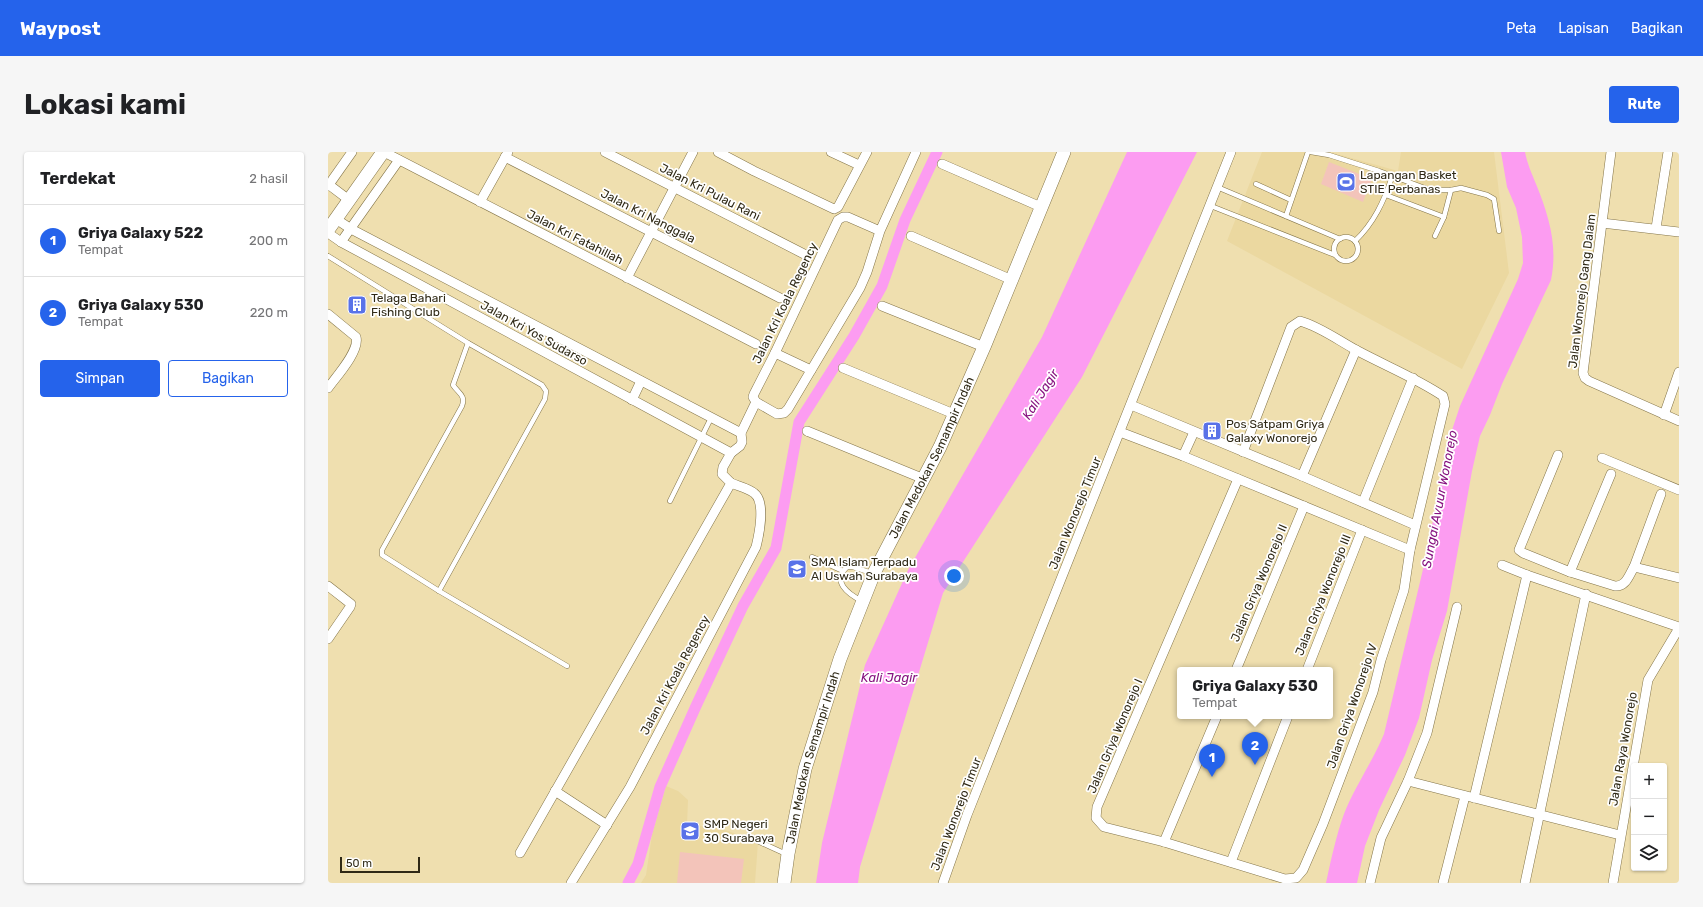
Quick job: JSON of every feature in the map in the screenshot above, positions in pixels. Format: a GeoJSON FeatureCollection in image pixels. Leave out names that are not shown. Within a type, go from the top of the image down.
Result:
{"type":"FeatureCollection","features":[{"type":"Feature","properties":{"kind":"street"},"geometry":{"type":"LineString","coordinates":[[346,198],[329,186],[352,152]]}},
{"type":"Feature","properties":{"kind":"street"},"geometry":{"type":"LineString","coordinates":[[330,225],[346,198],[383,152]]}},
{"type":"Feature","properties":{"kind":"street","name":"Jalan Kri Fatahillah"},"geometry":{"type":"LineString","coordinates":[[383,152],[756,344]]}},
{"type":"Feature","properties":{"kind":"street","name":"Jalan Kri Pulau Rani"},"geometry":{"type":"LineString","coordinates":[[605,152],[804,254]]}},
{"type":"Feature","properties":{"kind":"street"},"geometry":{"type":"LineString","coordinates":[[626,278],[693,152]]}},
{"type":"Feature","properties":{"kind":"street"},"geometry":{"type":"LineString","coordinates":[[718,152],[834,209],[838,207],[866,152]]}},
{"type":"Feature","properties":{"kind":"street"},"geometry":{"type":"LineString","coordinates":[[831,152],[859,166]]}},
{"type":"Feature","properties":{"kind":"street"},"geometry":{"type":"LineString","coordinates":[[755,399],[777,414],[784,413],[810,370],[822,354],[860,288],[867,272],[880,231],[916,152]]}},
{"type":"Feature","properties":{"kind":"street","name":"Jalan Medokan Semampir Indah"},"geometry":{"type":"LineString","coordinates":[[784,883],[788,854],[805,769],[840,659],[874,574],[924,478],[984,348],[1064,152]]}},
{"type":"Feature","properties":{"kind":"street","name":"Jalan Wonorejo Timur"},"geometry":{"type":"LineString","coordinates":[[943,883],[970,808],[1211,206],[1231,152]]}},
{"type":"Feature","properties":{"kind":"street","name":"Jalan Wonorejo Gang Dalam"},"geometry":{"type":"LineString","coordinates":[[1612,152],[1583,373],[1585,378],[1589,381],[1679,421]]}},
{"type":"Feature","properties":{"kind":"street"},"geometry":{"type":"LineString","coordinates":[[1656,228],[1668,152]]}},
{"type":"Feature","properties":{"kind":"street"},"geometry":{"type":"LineString","coordinates":[[480,202],[506,154]]}},
{"type":"Feature","properties":{"kind":"street","name":"Jalan Kri Nanggala"},"geometry":{"type":"LineString","coordinates":[[506,154],[780,298]]}},
{"type":"Feature","properties":{"kind":"street"},"geometry":{"type":"LineString","coordinates":[[341,242],[399,160]]}},
{"type":"Feature","properties":{"kind":"street"},"geometry":{"type":"LineString","coordinates":[[942,164],[1042,207]]}},
{"type":"Feature","properties":{"kind":"street","name":"Jalan Kri Koala Regency"},"geometry":{"type":"LineString","coordinates":[[571,883],[630,787],[756,547],[760,533],[759,500],[754,492],[731,483],[724,476],[722,471],[731,453],[740,446],[742,442],[741,433],[755,399],[775,353],[838,220],[842,217],[848,217],[880,231]]}},
{"type":"Feature","properties":{"kind":"street"},"geometry":{"type":"LineString","coordinates":[[1602,223],[1656,228],[1679,232]]}},
{"type":"Feature","properties":{"kind":"street","name":"Jalan Kri Yos Sudarso"},"geometry":{"type":"LineString","coordinates":[[330,225],[351,229],[741,433]]}},
{"type":"Feature","properties":{"kind":"street","name":"Jalan Kri Yos Sudarso"},"geometry":{"type":"LineString","coordinates":[[330,225],[341,242],[731,453]]}},
{"type":"Feature","properties":{"kind":"street"},"geometry":{"type":"LineString","coordinates":[[911,236],[1012,280]]}},
{"type":"Feature","properties":{"kind":"street"},"geometry":{"type":"LineString","coordinates":[[454,303],[462,287]]}},
{"type":"Feature","properties":{"kind":"street"},"geometry":{"type":"LineString","coordinates":[[882,306],[984,348]]}},
{"type":"Feature","properties":{"kind":"street"},"geometry":{"type":"LineString","coordinates":[[328,314],[356,337],[357,341],[354,351],[328,388]]}},
{"type":"Feature","properties":{"kind":"street"},"geometry":{"type":"LineString","coordinates":[[1244,452],[1291,327],[1300,321],[1311,324],[1356,350],[1413,378],[1363,502]]}},
{"type":"Feature","properties":{"kind":"street"},"geometry":{"type":"LineString","coordinates":[[1302,476],[1356,350]]}},
{"type":"Feature","properties":{"kind":"street"},"geometry":{"type":"LineString","coordinates":[[775,353],[810,370]]}},
{"type":"Feature","properties":{"kind":"street"},"geometry":{"type":"LineString","coordinates":[[843,368],[954,414]]}},
{"type":"Feature","properties":{"kind":"street"},"geometry":{"type":"LineString","coordinates":[[1664,415],[1679,372]]}},
{"type":"Feature","properties":{"kind":"street","name":"Jalan Griya Wonorejo IV"},"geometry":{"type":"LineString","coordinates":[[1285,878],[1296,878],[1303,870],[1350,754],[1372,692],[1404,590],[1415,525],[1445,404],[1443,396],[1413,378]]}},
{"type":"Feature","properties":{"kind":"street"},"geometry":{"type":"LineString","coordinates":[[632,400],[642,382]]}},
{"type":"Feature","properties":{"kind":"street"},"geometry":{"type":"LineString","coordinates":[[1131,405],[1415,525]]}},
{"type":"Feature","properties":{"kind":"street"},"geometry":{"type":"LineString","coordinates":[[807,431],[924,478]]}},
{"type":"Feature","properties":{"kind":"street"},"geometry":{"type":"LineString","coordinates":[[1120,432],[1184,456],[1410,550]]}},
{"type":"Feature","properties":{"kind":"street"},"geometry":{"type":"LineString","coordinates":[[1184,456],[1194,432]]}},
{"type":"Feature","properties":{"kind":"street"},"geometry":{"type":"LineString","coordinates":[[1558,455],[1519,550],[1570,572],[1620,587],[1625,584],[1634,566],[1661,494]]}},
{"type":"Feature","properties":{"kind":"street"},"geometry":{"type":"LineString","coordinates":[[1602,458],[1679,490]]}},
{"type":"Feature","properties":{"kind":"street"},"geometry":{"type":"LineString","coordinates":[[1570,572],[1611,474]]}},
{"type":"Feature","properties":{"kind":"street","name":"Jalan Griya Wonorejo I"},"geometry":{"type":"LineString","coordinates":[[1238,479],[1097,808],[1096,818],[1104,827],[1164,842],[1285,878]]}},
{"type":"Feature","properties":{"kind":"street"},"geometry":{"type":"LineString","coordinates":[[520,853],[731,483]]}},
{"type":"Feature","properties":{"kind":"street","name":"Jalan Griya Wonorejo II"},"geometry":{"type":"LineString","coordinates":[[1237,667],[1304,506]]}},
{"type":"Feature","properties":{"kind":"street","name":"Jalan Griya Wonorejo III"},"geometry":{"type":"LineString","coordinates":[[1307,667],[1362,530]]}},
{"type":"Feature","properties":{"kind":"street"},"geometry":{"type":"LineString","coordinates":[[1502,565],[1679,627]]}},
{"type":"Feature","properties":{"kind":"street"},"geometry":{"type":"LineString","coordinates":[[1634,566],[1679,578]]}},
{"type":"Feature","properties":{"kind":"street"},"geometry":{"type":"LineString","coordinates":[[1443,883],[1469,797],[1527,575]]}},
{"type":"Feature","properties":{"kind":"street"},"geometry":{"type":"LineString","coordinates":[[328,586],[350,604],[350,607],[328,639]]}},
{"type":"Feature","properties":{"kind":"street"},"geometry":{"type":"LineString","coordinates":[[1526,883],[1586,594]]}},
{"type":"Feature","properties":{"kind":"street"},"geometry":{"type":"LineString","coordinates":[[1370,883],[1381,838],[1408,781],[1428,733],[1457,607]]}},
{"type":"Feature","properties":{"kind":"street","name":"Jalan Raya Wonorejo"},"geometry":{"type":"LineString","coordinates":[[1613,883],[1620,835],[1648,680],[1679,627]]}},
{"type":"Feature","properties":{"kind":"street"},"geometry":{"type":"LineString","coordinates":[[1164,842],[1216,719]]}},
{"type":"Feature","properties":{"kind":"street"},"geometry":{"type":"LineString","coordinates":[[1231,862],[1287,719]]}},
{"type":"Feature","properties":{"kind":"street"},"geometry":{"type":"LineString","coordinates":[[1408,781],[1620,835]]}},
{"type":"Feature","properties":{"kind":"street"},"geometry":{"type":"LineString","coordinates":[[555,791],[607,825]]}},
{"type":"Feature","properties":{"kind":"lane"},"geometry":{"type":"LineString","coordinates":[[1286,216],[1308,152]]}},
{"type":"Feature","properties":{"kind":"lane"},"geometry":{"type":"LineString","coordinates":[[1311,152],[1329,155],[1379,171],[1430,190],[1451,190],[1461,188],[1487,195],[1494,199],[1499,232]]}},
{"type":"Feature","properties":{"kind":"lane"},"geometry":{"type":"LineString","coordinates":[[1355,241],[1372,221],[1386,194],[1392,177]]}},
{"type":"Feature","properties":{"kind":"lane"},"geometry":{"type":"LineString","coordinates":[[1256,184],[1291,200]]}},
{"type":"Feature","properties":{"kind":"lane"},"geometry":{"type":"LineString","coordinates":[[1217,187],[1340,239]]}},
{"type":"Feature","properties":{"kind":"lane"},"geometry":{"type":"LineString","coordinates":[[1436,236],[1444,217],[1451,190]]}},
{"type":"Feature","properties":{"kind":"lane"},"geometry":{"type":"LineString","coordinates":[[1386,194],[1444,217]]}},
{"type":"Feature","properties":{"kind":"lane"},"geometry":{"type":"LineString","coordinates":[[1211,206],[1335,255],[1338,259],[1343,261],[1353,260],[1358,251],[1355,241],[1345,237],[1340,239],[1334,246],[1335,255]]}},
{"type":"Feature","properties":{"kind":"lane"},"geometry":{"type":"LineString","coordinates":[[328,256],[468,343],[542,385],[546,391],[546,394],[439,591]]}},
{"type":"Feature","properties":{"kind":"lane"},"geometry":{"type":"LineString","coordinates":[[468,343],[453,385],[462,394],[464,400],[462,406],[382,553],[382,557],[567,666]]}},
{"type":"Feature","properties":{"kind":"lane"},"geometry":{"type":"LineString","coordinates":[[670,501],[711,418]]}},
{"type":"Feature","properties":{"kind":"lane"},"geometry":{"type":"LineString","coordinates":[[812,558],[842,571]]}},
{"type":"Feature","properties":{"kind":"lane"},"geometry":{"type":"LineString","coordinates":[[862,602],[848,593],[844,588],[840,578],[842,571],[847,567],[853,567],[874,574]]}},
{"type":"Feature","properties":{"kind":"lane"},"geometry":{"type":"LineString","coordinates":[[753,839],[788,854]]}},
{"type":"Feature","properties":{"kind":"shaded area"},"geometry":{"type":"Polygon","coordinates":[[[1262,152],[1330,152],[1398,171],[1401,152],[1494,152],[1509,273],[1462,369],[1227,241],[1262,152]]]}},
{"type":"Feature","properties":{"kind":"shaded area","name":"Lapangan Basket STIE Perbanas"},"geometry":{"type":"Polygon","coordinates":[[[1329,162],[1372,179],[1363,202],[1321,184],[1329,162]]]}},
{"type":"Feature","properties":{"kind":"shaded area","name":"SMP Negeri 30 Surabaya"},"geometry":{"type":"Polygon","coordinates":[[[666,786],[678,791],[688,800],[687,825],[717,827],[758,842],[755,883],[641,883],[646,875],[652,835],[666,786]]]}},
{"type":"Feature","properties":{"kind":"shaded area"},"geometry":{"type":"Polygon","coordinates":[[[680,852],[744,859],[741,883],[677,883],[680,852]]]}},
{"type":"Feature","properties":{"kind":"water","name":"Kali Jagir"},"geometry":{"type":"Polygon","coordinates":[[[1127,152],[1197,152],[1082,377],[943,593],[860,867],[858,883],[816,883],[822,843],[865,665],[908,570],[1042,337],[1127,152]]]}},
{"type":"Feature","properties":{"kind":"water","name":"Sungai Avuur Wonorejo"},"geometry":{"type":"Polygon","coordinates":[[[1501,152],[1525,152],[1528,164],[1545,208],[1551,231],[1553,243],[1553,267],[1551,280],[1502,384],[1480,436],[1472,471],[1447,611],[1432,660],[1419,718],[1405,755],[1379,810],[1365,846],[1357,883],[1326,883],[1336,839],[1344,814],[1353,793],[1375,754],[1384,734],[1424,565],[1450,436],[1460,406],[1518,279],[1523,263],[1522,237],[1516,208],[1507,187],[1501,152]]]}},
{"type":"Feature","properties":{"kind":"waterway"},"geometry":{"type":"LineString","coordinates":[[628,883],[638,864],[660,787],[743,606],[776,548],[799,422],[854,336],[882,286],[905,220],[937,152]]}},
{"type":"Feature","properties":{"kind":"place","name":"Lapangan Basket STIE Perbanas"},"geometry":{"type":"Point","coordinates":[1346,182]}},
{"type":"Feature","properties":{"kind":"place","name":"Telaga Bahari Fishing Club"},"geometry":{"type":"Point","coordinates":[357,305]}},
{"type":"Feature","properties":{"kind":"place","name":"Pos Satpam Griya Galaxy Wonorejo"},"geometry":{"type":"Point","coordinates":[1212,431]}},
{"type":"Feature","properties":{"kind":"place","name":"SMA Islam Terpadu Al Uswah Surabaya"},"geometry":{"type":"Point","coordinates":[797,569]}},
{"type":"Feature","properties":{"kind":"place","name":"Griya Galaxy 530"},"geometry":{"type":"Point","coordinates":[1255,765]}},
{"type":"Feature","properties":{"kind":"place","name":"Griya Galaxy 522"},"geometry":{"type":"Point","coordinates":[1212,777]}},
{"type":"Feature","properties":{"kind":"place","name":"SMP Negeri 30 Surabaya"},"geometry":{"type":"Point","coordinates":[690,831]}}]}
